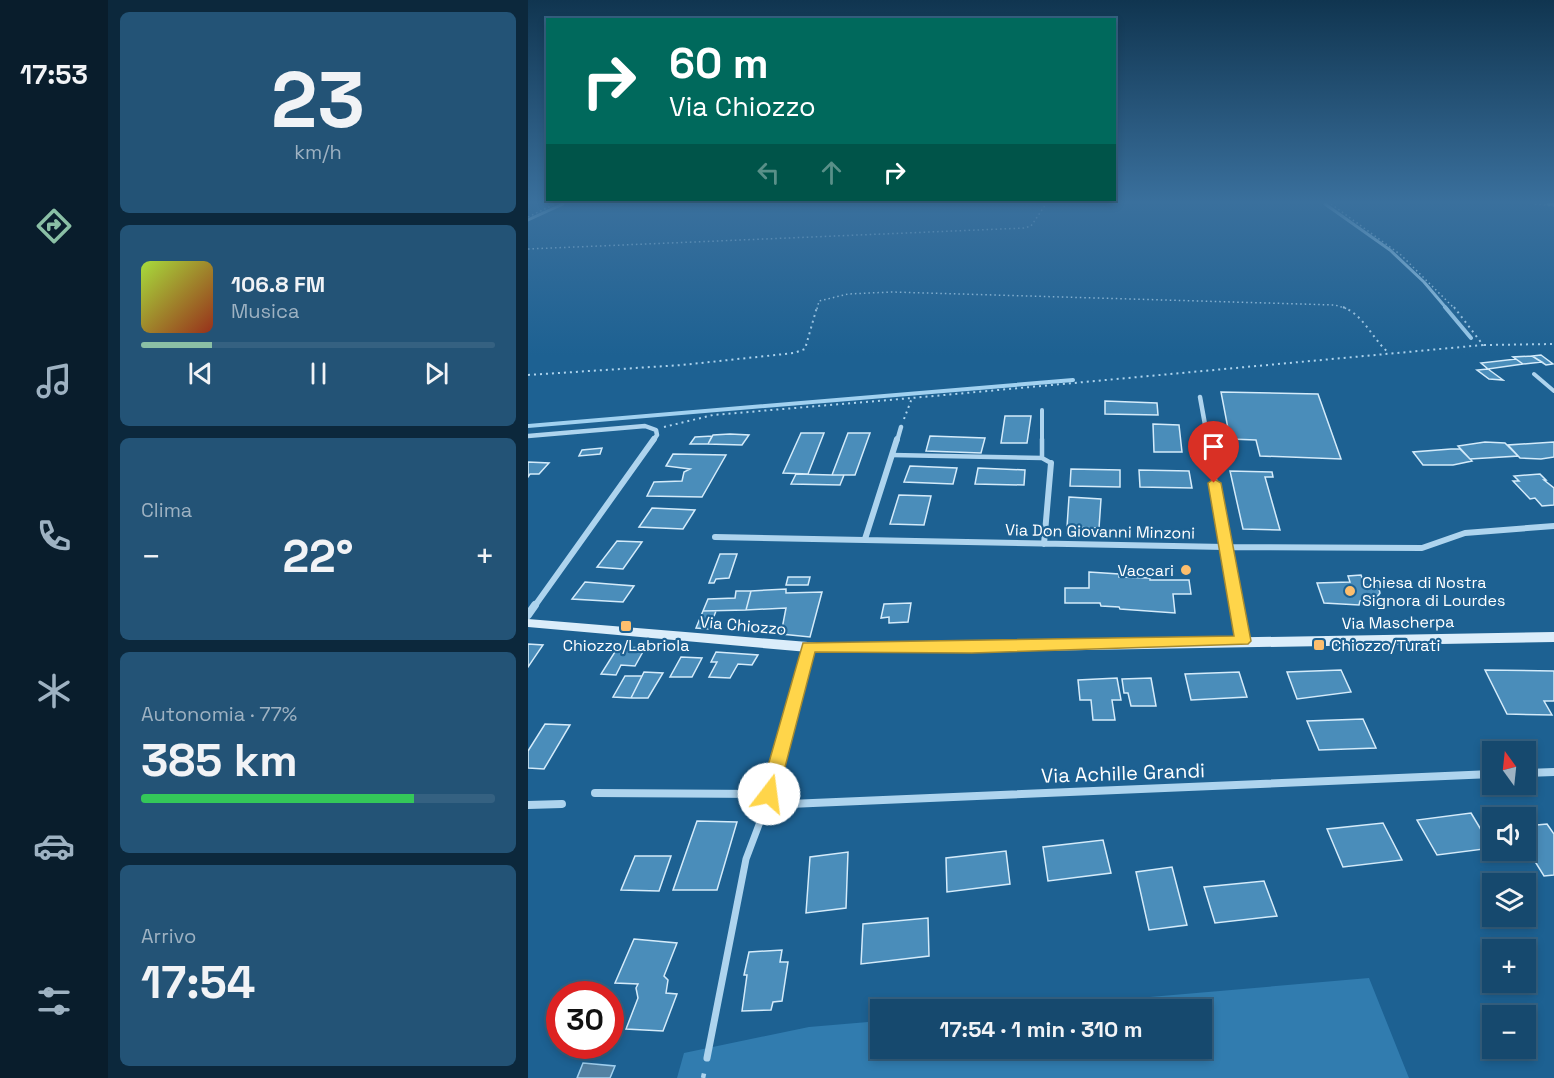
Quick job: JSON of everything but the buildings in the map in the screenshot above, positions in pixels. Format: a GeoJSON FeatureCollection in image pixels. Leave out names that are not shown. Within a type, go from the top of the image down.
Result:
{"type":"FeatureCollection","features":[{"type":"Feature","properties":{"kind":"street"},"geometry":{"type":"LineString","coordinates":[[1200,397],[1243,641]]}},
{"type":"Feature","properties":{"kind":"street"},"geometry":{"type":"LineString","coordinates":[[528,436],[645,426],[656,430],[657,435],[528,615]]}},
{"type":"Feature","properties":{"kind":"street"},"geometry":{"type":"LineString","coordinates":[[865,539],[901,427]]}},
{"type":"Feature","properties":{"kind":"street"},"geometry":{"type":"LineString","coordinates":[[1044,544],[1051,463]]}},
{"type":"Feature","properties":{"kind":"street","name":"Via Don Giovanni Minzoni"},"geometry":{"type":"LineString","coordinates":[[715,537],[1225,548],[1422,548],[1465,533],[1554,526]]}},
{"type":"Feature","properties":{"kind":"street","name":"Via Chiozzo"},"geometry":{"type":"LineString","coordinates":[[528,623],[808,647],[983,647],[1243,641]]}},
{"type":"Feature","properties":{"kind":"street","name":"Via Mascherpa"},"geometry":{"type":"LineString","coordinates":[[1243,641],[1554,637]]}},
{"type":"Feature","properties":{"kind":"street"},"geometry":{"type":"LineString","coordinates":[[766,805],[808,647]]}},
{"type":"Feature","properties":{"kind":"street"},"geometry":{"type":"LineString","coordinates":[[1536,773],[1554,772]]}},
{"type":"Feature","properties":{"kind":"street","name":"Via Achille Grandi"},"geometry":{"type":"LineString","coordinates":[[766,805],[1482,774]]}},
{"type":"Feature","properties":{"kind":"street"},"geometry":{"type":"LineString","coordinates":[[595,793],[769,794]]}},
{"type":"Feature","properties":{"kind":"street"},"geometry":{"type":"LineString","coordinates":[[528,805],[562,804]]}},
{"type":"Feature","properties":{"kind":"lane"},"geometry":{"type":"LineString","coordinates":[[1534,374],[1554,391]]}},
{"type":"Feature","properties":{"kind":"lane"},"geometry":{"type":"LineString","coordinates":[[1042,410],[1042,458]]}},
{"type":"Feature","properties":{"kind":"lane"},"geometry":{"type":"LineString","coordinates":[[892,455],[1042,458],[1051,463]]}},
{"type":"Feature","properties":{"kind":"lane"},"geometry":{"type":"LineString","coordinates":[[707,1058],[746,859],[766,805]]}},
{"type":"Feature","properties":{"kind":"path"},"geometry":{"type":"LineString","coordinates":[[1400,254],[1451,303],[1483,345]]}},
{"type":"Feature","properties":{"kind":"path"},"geometry":{"type":"LineString","coordinates":[[528,375],[682,365],[794,353],[805,349],[819,301],[828,296],[843,294],[928,293],[1335,305],[1351,308],[1357,313],[1389,353]]}},
{"type":"Feature","properties":{"kind":"path"},"geometry":{"type":"LineString","coordinates":[[656,430],[713,415],[1296,364],[1483,345],[1554,344]]}},
{"type":"Feature","properties":{"kind":"path"},"geometry":{"type":"LineString","coordinates":[[901,427],[912,398]]}},
{"type":"Feature","properties":{"kind":"shaded area"},"geometry":{"type":"Polygon","coordinates":[[[1369,978],[1409,1078],[677,1078],[684,1053],[809,1027],[870,1022],[870,1059],[1212,1059],[1212,999],[1126,999],[1369,978]]]}},
{"type":"Feature","properties":{"kind":"shaded area"},"geometry":{"type":"Polygon","coordinates":[[[583,1063],[615,1066],[610,1078],[577,1078],[583,1063]]]}},
{"type":"Feature","properties":{"kind":"waterway"},"geometry":{"type":"LineString","coordinates":[[1395,254],[1424,282],[1447,309]]}},
{"type":"Feature","properties":{"kind":"waterway"},"geometry":{"type":"LineString","coordinates":[[1445,307],[1471,338]]}},
{"type":"Feature","properties":{"kind":"waterway"},"geometry":{"type":"LineString","coordinates":[[528,426],[1073,380]]}},
{"type":"Feature","properties":{"kind":"place","name":"Vaccari"},"geometry":{"type":"Point","coordinates":[1186,570]}},
{"type":"Feature","properties":{"kind":"place","name":"Chiesa di Nostra Signora di Lourdes"},"geometry":{"type":"Point","coordinates":[1350,591]}},
{"type":"Feature","properties":{"kind":"place","name":"Chiozzo/Labriola"},"geometry":{"type":"Point","coordinates":[626,626]}},
{"type":"Feature","properties":{"kind":"place","name":"Chiozzo/Turati"},"geometry":{"type":"Point","coordinates":[1319,645]}},
{"type":"Feature","properties":{"kind":"route"},"geometry":{"type":"LineString","coordinates":[[769,794],[808,647],[972,647],[1243,641],[1214,483]]}}]}
